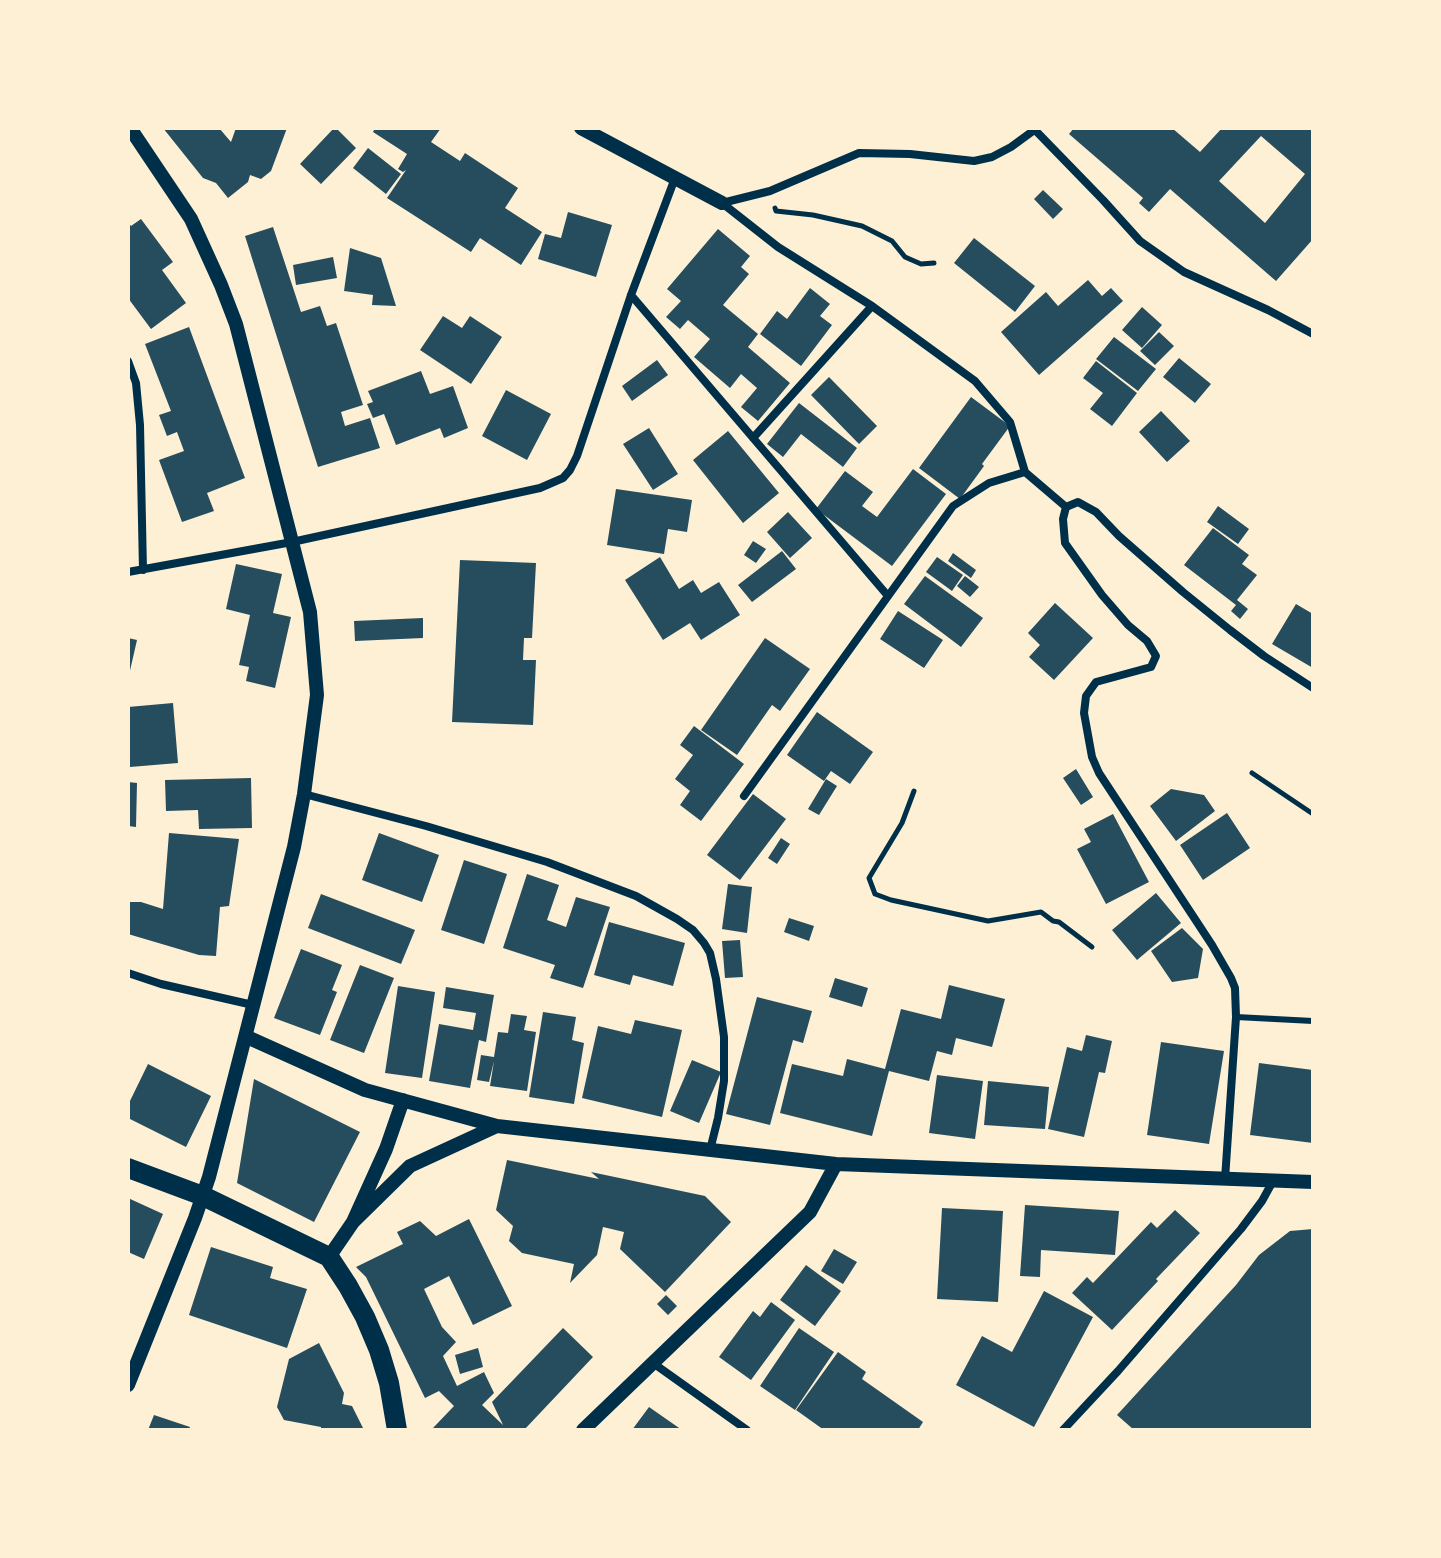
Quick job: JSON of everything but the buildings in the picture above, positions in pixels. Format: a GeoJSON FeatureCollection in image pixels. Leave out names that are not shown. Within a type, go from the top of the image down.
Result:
{"type":"FeatureCollection","features":[{"type":"Feature","properties":{"kind":"main road"},"geometry":{"type":"LineString","coordinates":[[128,1168],[203,1196],[329,1257],[348,1286],[379,1350],[389,1383],[397,1430]]}},
{"type":"Feature","properties":{"kind":"street"},"geometry":{"type":"LineString","coordinates":[[128,1385],[203,1196],[247,1037],[293,855],[317,695],[310,612],[236,324],[191,219],[130,128]]}},
{"type":"Feature","properties":{"kind":"street"},"geometry":{"type":"LineString","coordinates":[[581,128],[722,203],[778,247],[872,306],[975,381],[1010,422],[1025,472],[1066,507]]}},
{"type":"Feature","properties":{"kind":"street"},"geometry":{"type":"LineString","coordinates":[[722,203],[770,191],[859,153],[910,154],[974,161],[992,157],[1036,129],[1140,241],[1184,272],[1313,334]]}},
{"type":"Feature","properties":{"kind":"street"},"geometry":{"type":"LineString","coordinates":[[128,572],[292,542],[540,488],[563,478],[577,456],[631,295],[675,178]]}},
{"type":"Feature","properties":{"kind":"street"},"geometry":{"type":"LineString","coordinates":[[631,295],[888,596]]}},
{"type":"Feature","properties":{"kind":"street"},"geometry":{"type":"LineString","coordinates":[[753,438],[872,306]]}},
{"type":"Feature","properties":{"kind":"street"},"geometry":{"type":"LineString","coordinates":[[128,361],[136,383],[139,411],[143,570]]}},
{"type":"Feature","properties":{"kind":"street"},"geometry":{"type":"LineString","coordinates":[[744,796],[953,506],[989,483],[1025,472]]}},
{"type":"Feature","properties":{"kind":"street"},"geometry":{"type":"LineString","coordinates":[[1066,507],[1078,502],[1096,512],[1194,602],[1264,656],[1313,688]]}},
{"type":"Feature","properties":{"kind":"street"},"geometry":{"type":"LineString","coordinates":[[1066,507],[1063,519],[1065,543],[1102,595],[1147,641],[1156,656],[1151,667],[1096,682],[1086,696],[1084,713],[1092,757],[1099,773],[1212,945],[1235,988],[1236,1017],[1225,1179]]}},
{"type":"Feature","properties":{"kind":"street"},"geometry":{"type":"LineString","coordinates":[[304,794],[547,862],[629,893],[693,930],[710,953],[724,1037],[724,1081],[710,1151]]}},
{"type":"Feature","properties":{"kind":"street"},"geometry":{"type":"LineString","coordinates":[[128,973],[173,987],[253,1005]]}},
{"type":"Feature","properties":{"kind":"street"},"geometry":{"type":"LineString","coordinates":[[247,1037],[365,1090],[497,1126],[836,1164],[1313,1182]]}},
{"type":"Feature","properties":{"kind":"street"},"geometry":{"type":"LineString","coordinates":[[329,1257],[353,1222],[386,1149],[403,1100]]}},
{"type":"Feature","properties":{"kind":"street"},"geometry":{"type":"LineString","coordinates":[[353,1222],[410,1166],[497,1126]]}},
{"type":"Feature","properties":{"kind":"street"},"geometry":{"type":"LineString","coordinates":[[583,1430],[810,1212],[836,1164]]}},
{"type":"Feature","properties":{"kind":"street"},"geometry":{"type":"LineString","coordinates":[[1063,1430],[1241,1229],[1273,1181]]}},
{"type":"Feature","properties":{"kind":"street"},"geometry":{"type":"LineString","coordinates":[[653,1363],[747,1430]]}},
{"type":"Feature","properties":{"kind":"lane"},"geometry":{"type":"LineString","coordinates":[[1236,1017],[1313,1021]]}},
{"type":"Feature","properties":{"kind":"path"},"geometry":{"type":"LineString","coordinates":[[770,191],[776,211],[813,215],[862,226],[892,241],[905,257],[921,264],[934,263]]}},
{"type":"Feature","properties":{"kind":"path"},"geometry":{"type":"LineString","coordinates":[[1252,773],[1313,814]]}},
{"type":"Feature","properties":{"kind":"path"},"geometry":{"type":"LineString","coordinates":[[914,791],[902,823],[869,878],[875,894],[988,921],[1041,912],[1092,947]]}}]}
